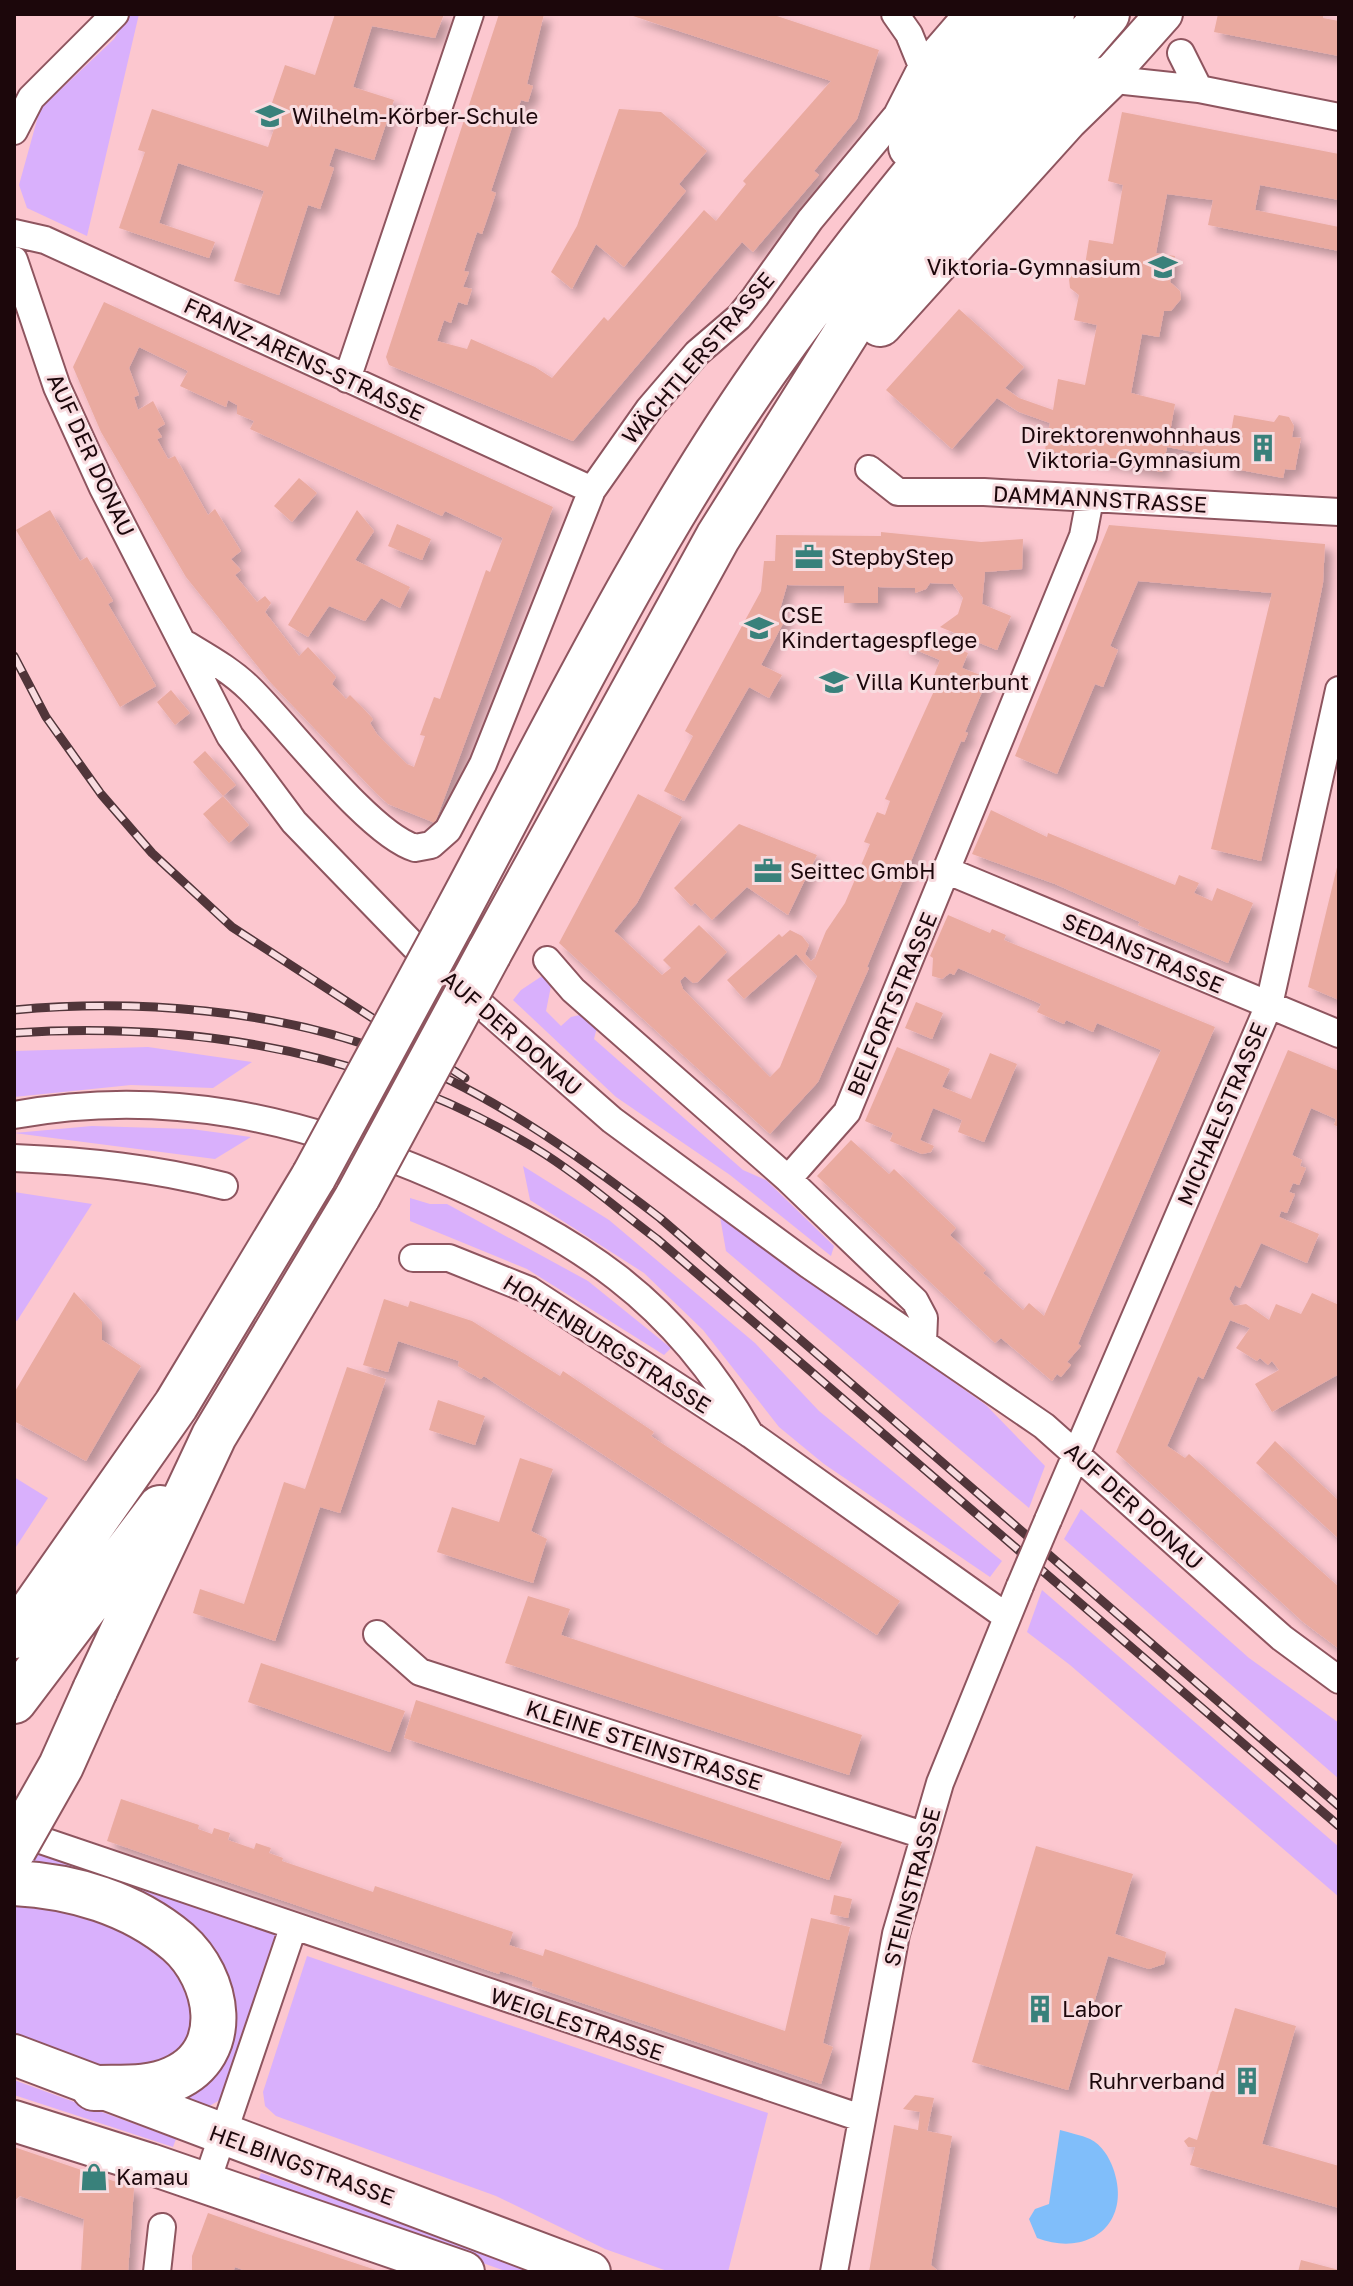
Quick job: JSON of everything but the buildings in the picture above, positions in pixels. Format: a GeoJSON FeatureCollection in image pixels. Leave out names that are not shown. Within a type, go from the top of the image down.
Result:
{"type":"FeatureCollection","features":[{"type":"Feature","properties":{"kind":"highway"},"geometry":{"type":"LineString","coordinates":[[853,251],[960,60],[1001,14]]}},
{"type":"Feature","properties":{"kind":"highway"},"geometry":{"type":"LineString","coordinates":[[19,1655],[176,1405],[314,1176],[644,564],[763,373],[853,251],[987,87],[1052,14]]}},
{"type":"Feature","properties":{"kind":"highway"},"geometry":{"type":"LineString","coordinates":[[14,1849],[61,1766],[214,1436],[358,1196],[710,551],[860,311],[936,212],[1107,14]]}},
{"type":"Feature","properties":{"kind":"highway"},"geometry":{"type":"LineString","coordinates":[[816,382],[899,307],[1066,118],[1106,79]]}},
{"type":"Feature","properties":{"kind":"highway"},"geometry":{"type":"LineString","coordinates":[[19,1655],[214,1436]]}},
{"type":"Feature","properties":{"kind":"highway"},"geometry":{"type":"LineString","coordinates":[[14,1883],[64,1888],[122,1908],[176,1941],[208,1981],[215,2011],[211,2038],[188,2070],[176,2078],[147,2086],[94,2088]]}},
{"type":"Feature","properties":{"kind":"main road"},"geometry":{"type":"LineString","coordinates":[[1106,79],[1164,14]]}},
{"type":"Feature","properties":{"kind":"main road","name":"HELBINGSTRASSE"},"geometry":{"type":"LineString","coordinates":[[14,2055],[94,2088],[590,2272]]}},
{"type":"Feature","properties":{"kind":"main road"},"geometry":{"type":"LineString","coordinates":[[14,2121],[464,2272]]}},
{"type":"Feature","properties":{"kind":"street"},"geometry":{"type":"LineString","coordinates":[[14,131],[31,98],[115,14]]}},
{"type":"Feature","properties":{"kind":"street"},"geometry":{"type":"LineString","coordinates":[[347,379],[470,14]]}},
{"type":"Feature","properties":{"kind":"street"},"geometry":{"type":"LineString","coordinates":[[895,14],[909,34],[922,66]]}},
{"type":"Feature","properties":{"kind":"street","name":"WÄCHTLERSTRASSE"},"geometry":{"type":"LineString","coordinates":[[184,643],[232,672],[251,689],[373,820],[404,845],[415,848],[431,845],[448,830],[483,764],[592,490],[649,409],[697,353],[739,317],[755,297],[810,220],[897,115],[922,66],[967,14]]}},
{"type":"Feature","properties":{"kind":"street"},"geometry":{"type":"LineString","coordinates":[[1181,53],[1199,89]]}},
{"type":"Feature","properties":{"kind":"street"},"geometry":{"type":"LineString","coordinates":[[1106,79],[1199,89],[1339,117]]}},
{"type":"Feature","properties":{"kind":"street","name":"FRANZ-ARENS-STRASSE"},"geometry":{"type":"LineString","coordinates":[[14,233],[56,245],[592,490]]}},
{"type":"Feature","properties":{"kind":"street","name":"AUF DER DONAU"},"geometry":{"type":"LineString","coordinates":[[14,260],[57,387],[103,488],[230,736],[294,822],[414,946],[612,1120],[809,1265],[1044,1426],[1282,1638],[1339,1680]]}},
{"type":"Feature","properties":{"kind":"street","name":"DAMMANNSTRASSE"},"geometry":{"type":"LineString","coordinates":[[869,469],[898,492],[1339,512]]}},
{"type":"Feature","properties":{"kind":"street","name":"BELFORTSTRASSE"},"geometry":{"type":"LineString","coordinates":[[788,1179],[847,1112],[1083,536],[1090,499]]}},
{"type":"Feature","properties":{"kind":"street","name":"MICHAELSTRASSE"},"geometry":{"type":"LineString","coordinates":[[1048,1520],[1269,1005],[1339,690]]}},
{"type":"Feature","properties":{"kind":"street","name":"SEDANSTRASSE"},"geometry":{"type":"LineString","coordinates":[[948,871],[1339,1034]]}},
{"type":"Feature","properties":{"kind":"street"},"geometry":{"type":"LineString","coordinates":[[547,960],[573,990],[788,1179],[915,1301],[924,1318],[923,1342]]}},
{"type":"Feature","properties":{"kind":"street","name":"HOHENBURGSTRASSE"},"geometry":{"type":"LineString","coordinates":[[14,1115],[137,1104],[210,1107],[307,1128],[358,1144],[410,1166],[539,1225],[619,1276],[708,1366],[750,1434]]}},
{"type":"Feature","properties":{"kind":"street"},"geometry":{"type":"LineString","coordinates":[[14,1158],[95,1161],[163,1170],[224,1186]]}},
{"type":"Feature","properties":{"kind":"street","name":"HOHENBURGSTRASSE"},"geometry":{"type":"LineString","coordinates":[[413,1258],[449,1258],[529,1290],[750,1434],[1007,1617]]}},
{"type":"Feature","properties":{"kind":"street","name":"STEINSTRASSE"},"geometry":{"type":"LineString","coordinates":[[834,2272],[896,1934],[923,1835],[940,1783],[1048,1520]]}},
{"type":"Feature","properties":{"kind":"street","name":"KLEINE STEINSTRASSE"},"geometry":{"type":"LineString","coordinates":[[377,1634],[420,1672],[923,1835]]}},
{"type":"Feature","properties":{"kind":"street","name":"WEIGLESTRASSE"},"geometry":{"type":"LineString","coordinates":[[14,1831],[861,2118]]}},
{"type":"Feature","properties":{"kind":"street"},"geometry":{"type":"LineString","coordinates":[[206,2184],[293,1928]]}},
{"type":"Feature","properties":{"kind":"street"},"geometry":{"type":"LineString","coordinates":[[157,2272],[162,2227]]}},
{"type":"Feature","properties":{"kind":"shaded area"},"geometry":{"type":"Polygon","coordinates":[[[129,14],[139,14],[87,236],[27,208],[19,185],[40,109],[114,39],[129,14]]]}},
{"type":"Feature","properties":{"kind":"shaded area"},"geometry":{"type":"Polygon","coordinates":[[[542,976],[551,986],[546,1011],[561,1026],[571,1017],[584,1014],[597,1027],[594,1039],[743,1170],[766,1180],[834,1246],[831,1256],[730,1175],[616,1097],[513,1000],[521,990],[542,976]]]}},
{"type":"Feature","properties":{"kind":"shaded area"},"geometry":{"type":"Polygon","coordinates":[[[148,1047],[252,1062],[213,1088],[131,1085],[14,1097],[14,1051],[148,1047]]]}},
{"type":"Feature","properties":{"kind":"shaded area"},"geometry":{"type":"Polygon","coordinates":[[[92,1126],[191,1129],[251,1137],[215,1159],[14,1133],[92,1126]]]}},
{"type":"Feature","properties":{"kind":"shaded area"},"geometry":{"type":"Polygon","coordinates":[[[523,1166],[609,1220],[755,1343],[819,1411],[1002,1561],[990,1577],[824,1464],[779,1427],[703,1330],[644,1273],[530,1200],[523,1166]]]}},
{"type":"Feature","properties":{"kind":"shaded area"},"geometry":{"type":"Polygon","coordinates":[[[14,1192],[92,1204],[17,1321],[14,1319],[14,1192]]]}},
{"type":"Feature","properties":{"kind":"shaded area"},"geometry":{"type":"Polygon","coordinates":[[[410,1198],[430,1204],[447,1204],[588,1281],[671,1348],[664,1355],[527,1269],[410,1221],[410,1198]]]}},
{"type":"Feature","properties":{"kind":"shaded area"},"geometry":{"type":"Polygon","coordinates":[[[720,1217],[986,1405],[1045,1466],[1029,1508],[726,1251],[720,1217]]]}},
{"type":"Feature","properties":{"kind":"shaded area"},"geometry":{"type":"Polygon","coordinates":[[[14,1477],[48,1498],[14,1550],[14,1477]]]}},
{"type":"Feature","properties":{"kind":"shaded area"},"geometry":{"type":"Polygon","coordinates":[[[1081,1509],[1249,1658],[1339,1723],[1339,1779],[1064,1539],[1081,1509]]]}},
{"type":"Feature","properties":{"kind":"shaded area"},"geometry":{"type":"Polygon","coordinates":[[[1042,1590],[1339,1847],[1339,1897],[1070,1665],[1027,1632],[1042,1590]]]}},
{"type":"Feature","properties":{"kind":"shaded area"},"geometry":{"type":"Polygon","coordinates":[[[38,1847],[275,1931],[279,1937],[226,2095],[204,2108],[180,2110],[223,1989],[28,1867],[38,1847]]]}},
{"type":"Feature","properties":{"kind":"shaded area"},"geometry":{"type":"Polygon","coordinates":[[[14,1892],[63,1896],[180,1965],[198,2025],[169,2066],[108,2072],[14,2032],[14,1892]]]}},
{"type":"Feature","properties":{"kind":"shaded area"},"geometry":{"type":"Polygon","coordinates":[[[307,1956],[768,2113],[728,2272],[670,2272],[605,2249],[496,2196],[276,2116],[265,2106],[263,2092],[307,1956]]]}},
{"type":"Feature","properties":{"kind":"shaded area"},"geometry":{"type":"Polygon","coordinates":[[[14,2080],[176,2139],[173,2147],[14,2095],[14,2080]]]}},
{"type":"Feature","properties":{"kind":"shaded area"},"geometry":{"type":"Polygon","coordinates":[[[261,2173],[541,2272],[508,2272],[257,2183],[261,2173]]]}},
{"type":"Feature","properties":{"kind":"water"},"geometry":{"type":"Polygon","coordinates":[[[1060,2130],[1090,2139],[1101,2148],[1111,2164],[1118,2188],[1117,2205],[1111,2220],[1102,2231],[1074,2243],[1056,2243],[1037,2238],[1029,2219],[1035,2209],[1049,2204],[1060,2130]]]}},
{"type":"Feature","properties":{"kind":"railway"},"geometry":{"type":"LineString","coordinates":[[14,656],[46,717],[101,794],[152,853],[232,927],[465,1078]]}},
{"type":"Feature","properties":{"kind":"railway"},"geometry":{"type":"LineString","coordinates":[[14,1010],[156,1007],[254,1017],[301,1027],[347,1039],[427,1069],[531,1126],[660,1218],[1339,1806]]}},
{"type":"Feature","properties":{"kind":"railway"},"geometry":{"type":"LineString","coordinates":[[14,1033],[150,1033],[217,1039],[284,1050],[412,1088],[474,1115],[535,1148],[582,1180],[657,1239],[1339,1826]]}},
{"type":"Feature","properties":{"kind":"place","name":"Wilhelm-Körber-Schule"},"geometry":{"type":"Point","coordinates":[270,116]}},
{"type":"Feature","properties":{"kind":"place","name":"Viktoria-Gymnasium"},"geometry":{"type":"Point","coordinates":[1163,267]}},
{"type":"Feature","properties":{"kind":"place","name":"Direktorenwohnhaus Viktoria-Gymnasium"},"geometry":{"type":"Point","coordinates":[1263,448]}},
{"type":"Feature","properties":{"kind":"place","name":"StepbyStep"},"geometry":{"type":"Point","coordinates":[809,557]}},
{"type":"Feature","properties":{"kind":"place","name":"CSE Kindertagespflege"},"geometry":{"type":"Point","coordinates":[759,628]}},
{"type":"Feature","properties":{"kind":"place","name":"Villa Kunterbunt"},"geometry":{"type":"Point","coordinates":[834,682]}},
{"type":"Feature","properties":{"kind":"place","name":"Seittec GmbH"},"geometry":{"type":"Point","coordinates":[768,871]}},
{"type":"Feature","properties":{"kind":"place","name":"Labor"},"geometry":{"type":"Point","coordinates":[1040,2009]}},
{"type":"Feature","properties":{"kind":"place","name":"Ruhrverband"},"geometry":{"type":"Point","coordinates":[1247,2081]}},
{"type":"Feature","properties":{"kind":"place","name":"Kamau"},"geometry":{"type":"Point","coordinates":[94,2177]}}]}
